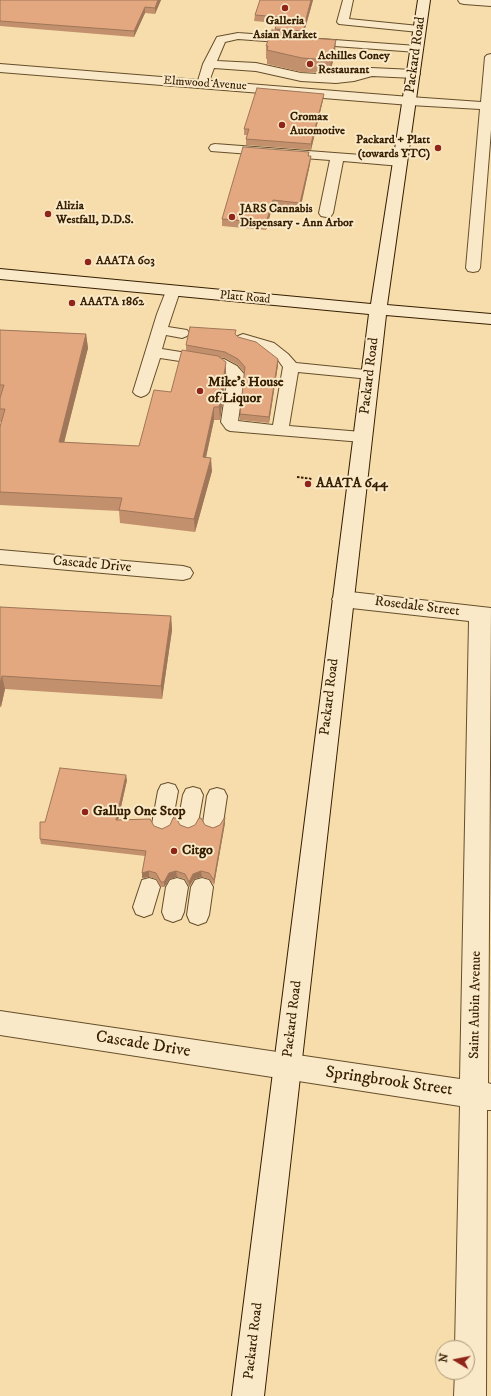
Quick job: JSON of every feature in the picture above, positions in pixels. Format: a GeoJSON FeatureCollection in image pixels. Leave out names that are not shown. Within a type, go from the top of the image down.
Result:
{"type":"FeatureCollection","features":[{"type":"Feature","properties":{"kind":"main road","name":"Packard Road"},"geometry":{"type":"LineString","coordinates":[[248,1396],[362,437],[424,0]]}},
{"type":"Feature","properties":{"kind":"main road"},"geometry":{"type":"LineString","coordinates":[[464,0],[491,2]]}},
{"type":"Feature","properties":{"kind":"main road","name":"Elmwood Avenue"},"geometry":{"type":"LineString","coordinates":[[0,68],[410,101]]}},
{"type":"Feature","properties":{"kind":"main road","name":"Platt Road"},"geometry":{"type":"LineString","coordinates":[[0,274],[491,319]]}},
{"type":"Feature","properties":{"kind":"main road","name":"Cascade Drive"},"geometry":{"type":"LineString","coordinates":[[0,557],[183,573]]}},
{"type":"Feature","properties":{"kind":"main road","name":"Rosedale Street"},"geometry":{"type":"LineString","coordinates":[[342,599],[485,616]]}},
{"type":"Feature","properties":{"kind":"main road","name":"Saint Aubin Avenue"},"geometry":{"type":"LineString","coordinates":[[470,1396],[483,1096],[485,616]]}},
{"type":"Feature","properties":{"kind":"main road","name":"Cascade Drive"},"geometry":{"type":"LineString","coordinates":[[0,1023],[287,1067]]}},
{"type":"Feature","properties":{"kind":"main road","name":"Springbrook Street"},"geometry":{"type":"LineString","coordinates":[[287,1067],[483,1096]]}},
{"type":"Feature","properties":{"kind":"lane"},"geometry":{"type":"LineString","coordinates":[[348,0],[343,22],[419,28]]}},
{"type":"Feature","properties":{"kind":"lane"},"geometry":{"type":"LineString","coordinates":[[203,84],[209,64],[221,38],[238,36],[417,49]]}},
{"type":"Feature","properties":{"kind":"lane"},"geometry":{"type":"LineString","coordinates":[[472,268],[487,143],[487,106],[491,58]]}},
{"type":"Feature","properties":{"kind":"lane"},"geometry":{"type":"LineString","coordinates":[[209,64],[256,67],[301,77],[336,79],[354,77],[371,72],[414,74]]}},
{"type":"Feature","properties":{"kind":"lane"},"geometry":{"type":"LineString","coordinates":[[410,101],[487,106]]}},
{"type":"Feature","properties":{"kind":"lane"},"geometry":{"type":"LineString","coordinates":[[215,148],[401,162]]}},
{"type":"Feature","properties":{"kind":"lane"},"geometry":{"type":"LineString","coordinates":[[326,213],[337,157]]}},
{"type":"Feature","properties":{"kind":"lane"},"geometry":{"type":"LineString","coordinates":[[141,392],[154,352],[159,330],[173,291]]}},
{"type":"Feature","properties":{"kind":"lane"},"geometry":{"type":"LineString","coordinates":[[159,330],[182,333]]}},
{"type":"Feature","properties":{"kind":"lane"},"geometry":{"type":"LineString","coordinates":[[243,339],[269,346],[282,361],[370,374]]}},
{"type":"Feature","properties":{"kind":"lane"},"geometry":{"type":"LineString","coordinates":[[154,352],[207,356],[224,364],[236,367],[237,399],[229,422],[232,425],[362,437]]}},
{"type":"Feature","properties":{"kind":"lane"},"geometry":{"type":"LineString","coordinates":[[280,430],[279,402],[282,361]]}},
{"type":"Feature","properties":{"kind":"lane"},"geometry":{"type":"LineString","coordinates":[[162,824],[168,791]]}},
{"type":"Feature","properties":{"kind":"lane"},"geometry":{"type":"LineString","coordinates":[[188,823],[193,795]]}},
{"type":"Feature","properties":{"kind":"lane"},"geometry":{"type":"LineString","coordinates":[[213,823],[217,796]]}},
{"type":"Feature","properties":{"kind":"lane"},"geometry":{"type":"LineString","coordinates":[[144,907],[149,887]]}},
{"type":"Feature","properties":{"kind":"lane"},"geometry":{"type":"LineString","coordinates":[[173,912],[178,887]]}},
{"type":"Feature","properties":{"kind":"lane"},"geometry":{"type":"LineString","coordinates":[[198,914],[202,887]]}},
{"type":"Feature","properties":{"kind":"path"},"geometry":{"type":"LineString","coordinates":[[297,478],[312,479]]}},
{"type":"Feature","properties":{"kind":"building"},"geometry":{"type":"Polygon","coordinates":[[[0,0],[158,0],[155,8],[145,7],[134,31],[0,21],[0,0]]]}},
{"type":"Feature","properties":{"kind":"building","name":"Galleria Asian Market"},"geometry":{"type":"Polygon","coordinates":[[[260,0],[311,0],[303,31],[275,29],[279,17],[255,15],[260,0]]]}},
{"type":"Feature","properties":{"kind":"building"},"geometry":{"type":"Polygon","coordinates":[[[272,30],[301,32],[299,37],[336,40],[331,60],[302,58],[267,50],[268,46],[266,46],[272,30]]]}},
{"type":"Feature","properties":{"kind":"building"},"geometry":{"type":"Polygon","coordinates":[[[257,88],[324,94],[311,144],[246,139],[249,129],[244,129],[257,88]]]}},
{"type":"Feature","properties":{"kind":"building"},"geometry":{"type":"Polygon","coordinates":[[[243,147],[309,152],[308,156],[311,156],[300,203],[273,200],[266,223],[222,219],[243,147]]]}},
{"type":"Feature","properties":{"kind":"building"},"geometry":{"type":"Polygon","coordinates":[[[190,327],[236,330],[235,334],[238,337],[256,342],[278,359],[269,417],[240,414],[245,367],[238,359],[225,352],[186,345],[190,327]]]}},
{"type":"Feature","properties":{"kind":"building"},"geometry":{"type":"Polygon","coordinates":[[[0,330],[86,334],[59,442],[139,446],[154,390],[171,392],[182,350],[218,356],[226,362],[219,407],[214,407],[203,457],[211,458],[194,519],[119,510],[122,498],[0,492],[0,427],[5,409],[0,409],[0,398],[4,385],[0,385],[0,330]]]}},
{"type":"Feature","properties":{"kind":"building"},"geometry":{"type":"Polygon","coordinates":[[[0,607],[171,616],[161,686],[2,676],[0,684],[0,607]]]}},
{"type":"Feature","properties":{"kind":"building"},"geometry":{"type":"Polygon","coordinates":[[[60,768],[126,775],[116,820],[150,819],[154,826],[162,829],[170,825],[173,818],[176,818],[180,825],[188,828],[195,825],[199,818],[201,818],[205,825],[213,828],[220,825],[225,817],[214,880],[209,873],[201,871],[193,874],[189,882],[185,874],[176,871],[169,873],[164,882],[161,882],[156,873],[149,871],[142,873],[146,851],[40,839],[40,822],[45,822],[60,768]]]}},
{"type":"Feature","properties":{"kind":"place","name":"Galleria Asian Market"},"geometry":{"type":"Point","coordinates":[285,8]}},
{"type":"Feature","properties":{"kind":"place","name":"Achilles Coney Restaurant"},"geometry":{"type":"Point","coordinates":[310,64]}},
{"type":"Feature","properties":{"kind":"place","name":"Cromax Automotive"},"geometry":{"type":"Point","coordinates":[282,125]}},
{"type":"Feature","properties":{"kind":"place","name":"Packard + Platt (towards YTC)"},"geometry":{"type":"Point","coordinates":[438,148]}},
{"type":"Feature","properties":{"kind":"place","name":"Alizia Westfall, D.D.S."},"geometry":{"type":"Point","coordinates":[48,214]}},
{"type":"Feature","properties":{"kind":"place","name":"JARS Cannabis Dispensary - Ann Arbor"},"geometry":{"type":"Point","coordinates":[232,217]}},
{"type":"Feature","properties":{"kind":"place","name":"AAATA 603"},"geometry":{"type":"Point","coordinates":[88,262]}},
{"type":"Feature","properties":{"kind":"place","name":"AAATA 1862"},"geometry":{"type":"Point","coordinates":[72,303]}},
{"type":"Feature","properties":{"kind":"place","name":"Mike's House of Liquor"},"geometry":{"type":"Point","coordinates":[200,391]}},
{"type":"Feature","properties":{"kind":"place","name":"AAATA 644"},"geometry":{"type":"Point","coordinates":[308,484]}},
{"type":"Feature","properties":{"kind":"place","name":"Gallup One Stop"},"geometry":{"type":"Point","coordinates":[85,812]}},
{"type":"Feature","properties":{"kind":"place","name":"Citgo"},"geometry":{"type":"Point","coordinates":[174,851]}}]}
